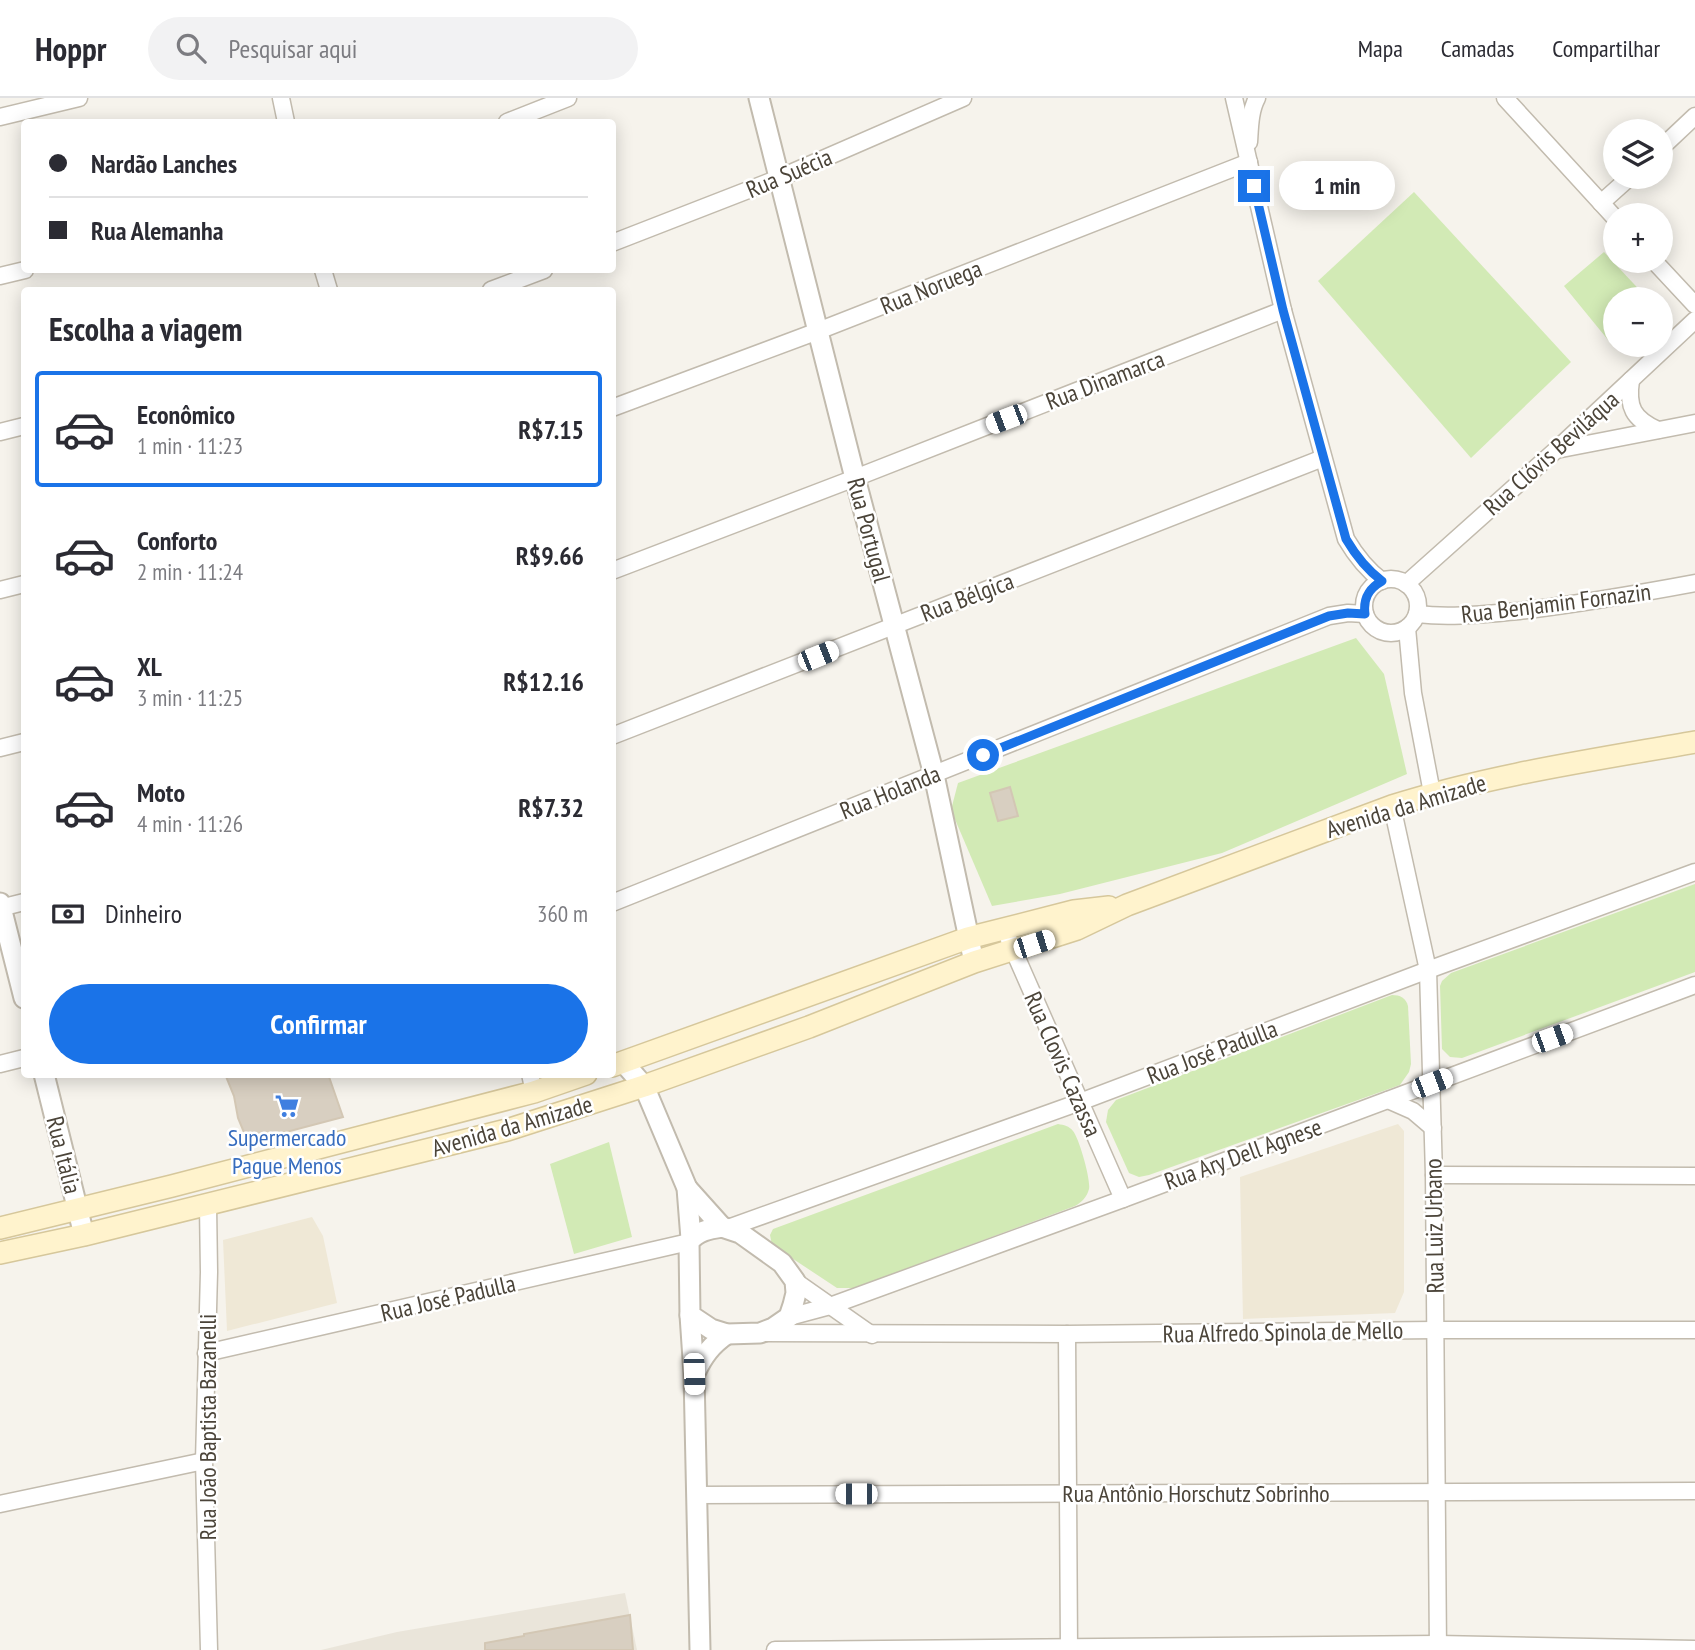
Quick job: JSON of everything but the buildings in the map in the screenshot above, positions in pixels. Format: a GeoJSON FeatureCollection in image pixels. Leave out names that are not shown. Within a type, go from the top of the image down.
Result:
{"type":"FeatureCollection","features":[{"type":"Feature","properties":{"kind":"main road","name":"Avenida da Amizade"},"geometry":{"type":"LineString","coordinates":[[0,1253],[208,1205],[507,1130],[644,1086],[809,1027],[974,962],[1077,929],[1127,905],[1392,806],[1432,793],[1516,774],[1695,742]]}},
{"type":"Feature","properties":{"kind":"main road","name":"Avenida da Amizade"},"geometry":{"type":"LineString","coordinates":[[618,1064],[968,938],[1074,911],[1127,905]]}},
{"type":"Feature","properties":{"kind":"main road","name":"Avenida da Amizade"},"geometry":{"type":"LineString","coordinates":[[0,1228],[532,1083],[562,1078]]}},
{"type":"Feature","properties":{"kind":"main road"},"geometry":{"type":"LineString","coordinates":[[507,1130],[534,1110],[536,1100],[532,1083]]}},
{"type":"Feature","properties":{"kind":"street"},"geometry":{"type":"LineString","coordinates":[[0,117],[79,98]]}},
{"type":"Feature","properties":{"kind":"street"},"geometry":{"type":"LineString","coordinates":[[281,98],[285,119]]}},
{"type":"Feature","properties":{"kind":"street"},"geometry":{"type":"LineString","coordinates":[[515,119],[568,98]]}},
{"type":"Feature","properties":{"kind":"street","name":"Rua Portugal"},"geometry":{"type":"LineString","coordinates":[[760,98],[855,478],[934,775],[974,962]]}},
{"type":"Feature","properties":{"kind":"street","name":"Rua Suécia"},"geometry":{"type":"LineString","coordinates":[[616,241],[779,178],[963,98]]}},
{"type":"Feature","properties":{"kind":"street"},"geometry":{"type":"LineString","coordinates":[[1234,98],[1283,310],[1346,539],[1356,556],[1382,581]]}},
{"type":"Feature","properties":{"kind":"street"},"geometry":{"type":"LineString","coordinates":[[1249,162],[1250,125],[1257,98]]}},
{"type":"Feature","properties":{"kind":"street"},"geometry":{"type":"LineString","coordinates":[[1504,98],[1601,203],[1617,189]]}},
{"type":"Feature","properties":{"kind":"street"},"geometry":{"type":"LineString","coordinates":[[1673,137],[1695,116]]}},
{"type":"Feature","properties":{"kind":"street","name":"Rua Noruega"},"geometry":{"type":"LineString","coordinates":[[616,407],[818,331],[1249,162]]}},
{"type":"Feature","properties":{"kind":"street"},"geometry":{"type":"LineString","coordinates":[[0,275],[21,271]]}},
{"type":"Feature","properties":{"kind":"street"},"geometry":{"type":"LineString","coordinates":[[499,287],[536,273]]}},
{"type":"Feature","properties":{"kind":"street"},"geometry":{"type":"LineString","coordinates":[[1665,273],[1695,305]]}},
{"type":"Feature","properties":{"kind":"street","name":"Rua Dinamarca"},"geometry":{"type":"LineString","coordinates":[[616,569],[1283,310]]}},
{"type":"Feature","properties":{"kind":"street","name":"Rua Clóvis Beviláqua"},"geometry":{"type":"LineString","coordinates":[[1406,584],[1556,450],[1695,320]]}},
{"type":"Feature","properties":{"kind":"street"},"geometry":{"type":"LineString","coordinates":[[1630,380],[1629,396],[1633,411],[1644,423],[1658,430]]}},
{"type":"Feature","properties":{"kind":"street"},"geometry":{"type":"LineString","coordinates":[[1556,450],[1695,423]]}},
{"type":"Feature","properties":{"kind":"street"},"geometry":{"type":"LineString","coordinates":[[0,432],[21,427]]}},
{"type":"Feature","properties":{"kind":"street","name":"Rua Bélgica"},"geometry":{"type":"LineString","coordinates":[[616,734],[1323,458]]}},
{"type":"Feature","properties":{"kind":"street"},"geometry":{"type":"LineString","coordinates":[[1390,579],[1406,584],[1416,597],[1418,606],[1413,622],[1398,633],[1378,630],[1365,614],[1364,606],[1369,591],[1382,581],[1390,579]]}},
{"type":"Feature","properties":{"kind":"street","name":"Rua Benjamin Fornazin"},"geometry":{"type":"LineString","coordinates":[[1417,614],[1470,616],[1572,605],[1695,583]]}},
{"type":"Feature","properties":{"kind":"street"},"geometry":{"type":"LineString","coordinates":[[0,590],[21,585]]}},
{"type":"Feature","properties":{"kind":"street","name":"Rua Holanda"},"geometry":{"type":"LineString","coordinates":[[616,901],[1329,616],[1365,614]]}},
{"type":"Feature","properties":{"kind":"street"},"geometry":{"type":"LineString","coordinates":[[1407,628],[1413,693],[1432,793]]}},
{"type":"Feature","properties":{"kind":"street"},"geometry":{"type":"LineString","coordinates":[[0,748],[21,743]]}},
{"type":"Feature","properties":{"kind":"street","name":"Rua Luiz Urbano"},"geometry":{"type":"LineString","coordinates":[[1392,806],[1428,970],[1434,1175],[1438,1647]]}},
{"type":"Feature","properties":{"kind":"street","name":"Rua José Padulla"},"geometry":{"type":"LineString","coordinates":[[725,1227],[1080,1102],[1695,872]]}},
{"type":"Feature","properties":{"kind":"street"},"geometry":{"type":"LineString","coordinates":[[21,902],[0,906],[21,986]]}},
{"type":"Feature","properties":{"kind":"street","name":"Rua Clovis Cazassa"},"geometry":{"type":"LineString","coordinates":[[1004,928],[1123,1199]]}},
{"type":"Feature","properties":{"kind":"street","name":"Rua Ary Dell Agnese"},"geometry":{"type":"LineString","coordinates":[[789,1317],[830,1306],[1123,1199],[1695,985]]}},
{"type":"Feature","properties":{"kind":"street"},"geometry":{"type":"LineString","coordinates":[[0,1064],[21,1059]]}},
{"type":"Feature","properties":{"kind":"street"},"geometry":{"type":"LineString","coordinates":[[618,1064],[644,1086],[687,1188],[700,1650]]}},
{"type":"Feature","properties":{"kind":"street","name":"Rua Itália"},"geometry":{"type":"LineString","coordinates":[[45,1078],[84,1235]]}},
{"type":"Feature","properties":{"kind":"street"},"geometry":{"type":"LineString","coordinates":[[1388,1100],[1413,1111],[1433,1128]]}},
{"type":"Feature","properties":{"kind":"street"},"geometry":{"type":"LineString","coordinates":[[1434,1175],[1695,1176]]}},
{"type":"Feature","properties":{"kind":"street"},"geometry":{"type":"LineString","coordinates":[[687,1188],[725,1227],[740,1233],[782,1263],[795,1282],[872,1335]]}},
{"type":"Feature","properties":{"kind":"street","name":"Rua João Baptista Bazanelli"},"geometry":{"type":"LineString","coordinates":[[208,1205],[204,1461],[209,1650]]}},
{"type":"Feature","properties":{"kind":"street"},"geometry":{"type":"LineString","coordinates":[[690,1241],[708,1229],[725,1227]]}},
{"type":"Feature","properties":{"kind":"street","name":"Rua José Padulla"},"geometry":{"type":"LineString","coordinates":[[206,1353],[690,1241]]}},
{"type":"Feature","properties":{"kind":"street"},"geometry":{"type":"LineString","coordinates":[[690,1315],[711,1329],[727,1334],[760,1334],[789,1317],[796,1293],[795,1282]]}},
{"type":"Feature","properties":{"kind":"street","name":"Rua Alfredo Spinola de Mello"},"geometry":{"type":"LineString","coordinates":[[760,1334],[1695,1330]]}},
{"type":"Feature","properties":{"kind":"street"},"geometry":{"type":"LineString","coordinates":[[694,1374],[704,1353],[727,1334]]}},
{"type":"Feature","properties":{"kind":"street"},"geometry":{"type":"LineString","coordinates":[[1067,1334],[1069,1649]]}},
{"type":"Feature","properties":{"kind":"street"},"geometry":{"type":"LineString","coordinates":[[0,1504],[204,1461]]}},
{"type":"Feature","properties":{"kind":"street","name":"Rua Antônio Horschutz Sobrinho"},"geometry":{"type":"LineString","coordinates":[[697,1494],[1695,1491]]}},
{"type":"Feature","properties":{"kind":"street"},"geometry":{"type":"LineString","coordinates":[[775,1650],[1438,1647],[1695,1649]]}},
{"type":"Feature","properties":{"kind":"shaded area"},"geometry":{"type":"Polygon","coordinates":[[[1398,1124],[1404,1131],[1404,1292],[1395,1313],[1243,1319],[1240,1177],[1398,1124]]]}},
{"type":"Feature","properties":{"kind":"shaded area"},"geometry":{"type":"Polygon","coordinates":[[[312,1217],[323,1236],[337,1303],[227,1331],[223,1240],[312,1217]]]}},
{"type":"Feature","properties":{"kind":"shaded area"},"geometry":{"type":"Polygon","coordinates":[[[625,1593],[637,1650],[321,1650],[397,1632],[625,1593]]]}},
{"type":"Feature","properties":{"kind":"green space"},"geometry":{"type":"Polygon","coordinates":[[[1414,192],[1571,362],[1471,458],[1318,281],[1414,192]]]}},
{"type":"Feature","properties":{"kind":"green space"},"geometry":{"type":"Polygon","coordinates":[[[1603,253],[1603,273],[1624,273],[1637,287],[1603,287],[1603,334],[1564,286],[1603,253]]]}},
{"type":"Feature","properties":{"kind":"green space"},"geometry":{"type":"Polygon","coordinates":[[[1356,638],[1384,674],[1407,774],[1222,853],[1060,894],[992,906],[951,810],[958,783],[1356,638]]]}},
{"type":"Feature","properties":{"kind":"green space"},"geometry":{"type":"Polygon","coordinates":[[[1695,884],[1695,972],[1462,1058],[1450,1057],[1442,1049],[1440,986],[1451,973],[1695,884]]]}},
{"type":"Feature","properties":{"kind":"green space"},"geometry":{"type":"Polygon","coordinates":[[[1392,995],[1402,998],[1408,1006],[1411,1064],[1400,1085],[1149,1175],[1139,1177],[1129,1173],[1106,1122],[1108,1110],[1116,1100],[1392,995]]]}},
{"type":"Feature","properties":{"kind":"green space"},"geometry":{"type":"Polygon","coordinates":[[[1058,1124],[1073,1131],[1088,1177],[1087,1194],[1075,1206],[854,1288],[837,1288],[772,1245],[770,1235],[773,1229],[1058,1124]]]}},
{"type":"Feature","properties":{"kind":"green space"},"geometry":{"type":"Polygon","coordinates":[[[609,1142],[632,1237],[574,1254],[550,1164],[609,1142]]]}},
{"type":"Feature","properties":{"kind":"place","name":"Supermercado Pague Menos"},"geometry":{"type":"Point","coordinates":[287,1106]}},
{"type":"Feature","properties":{"kind":"route"},"geometry":{"type":"LineString","coordinates":[[983,755],[1329,616],[1365,614],[1364,606],[1369,591],[1382,581],[1368,570],[1346,539],[1283,310],[1254,186]]}}]}
